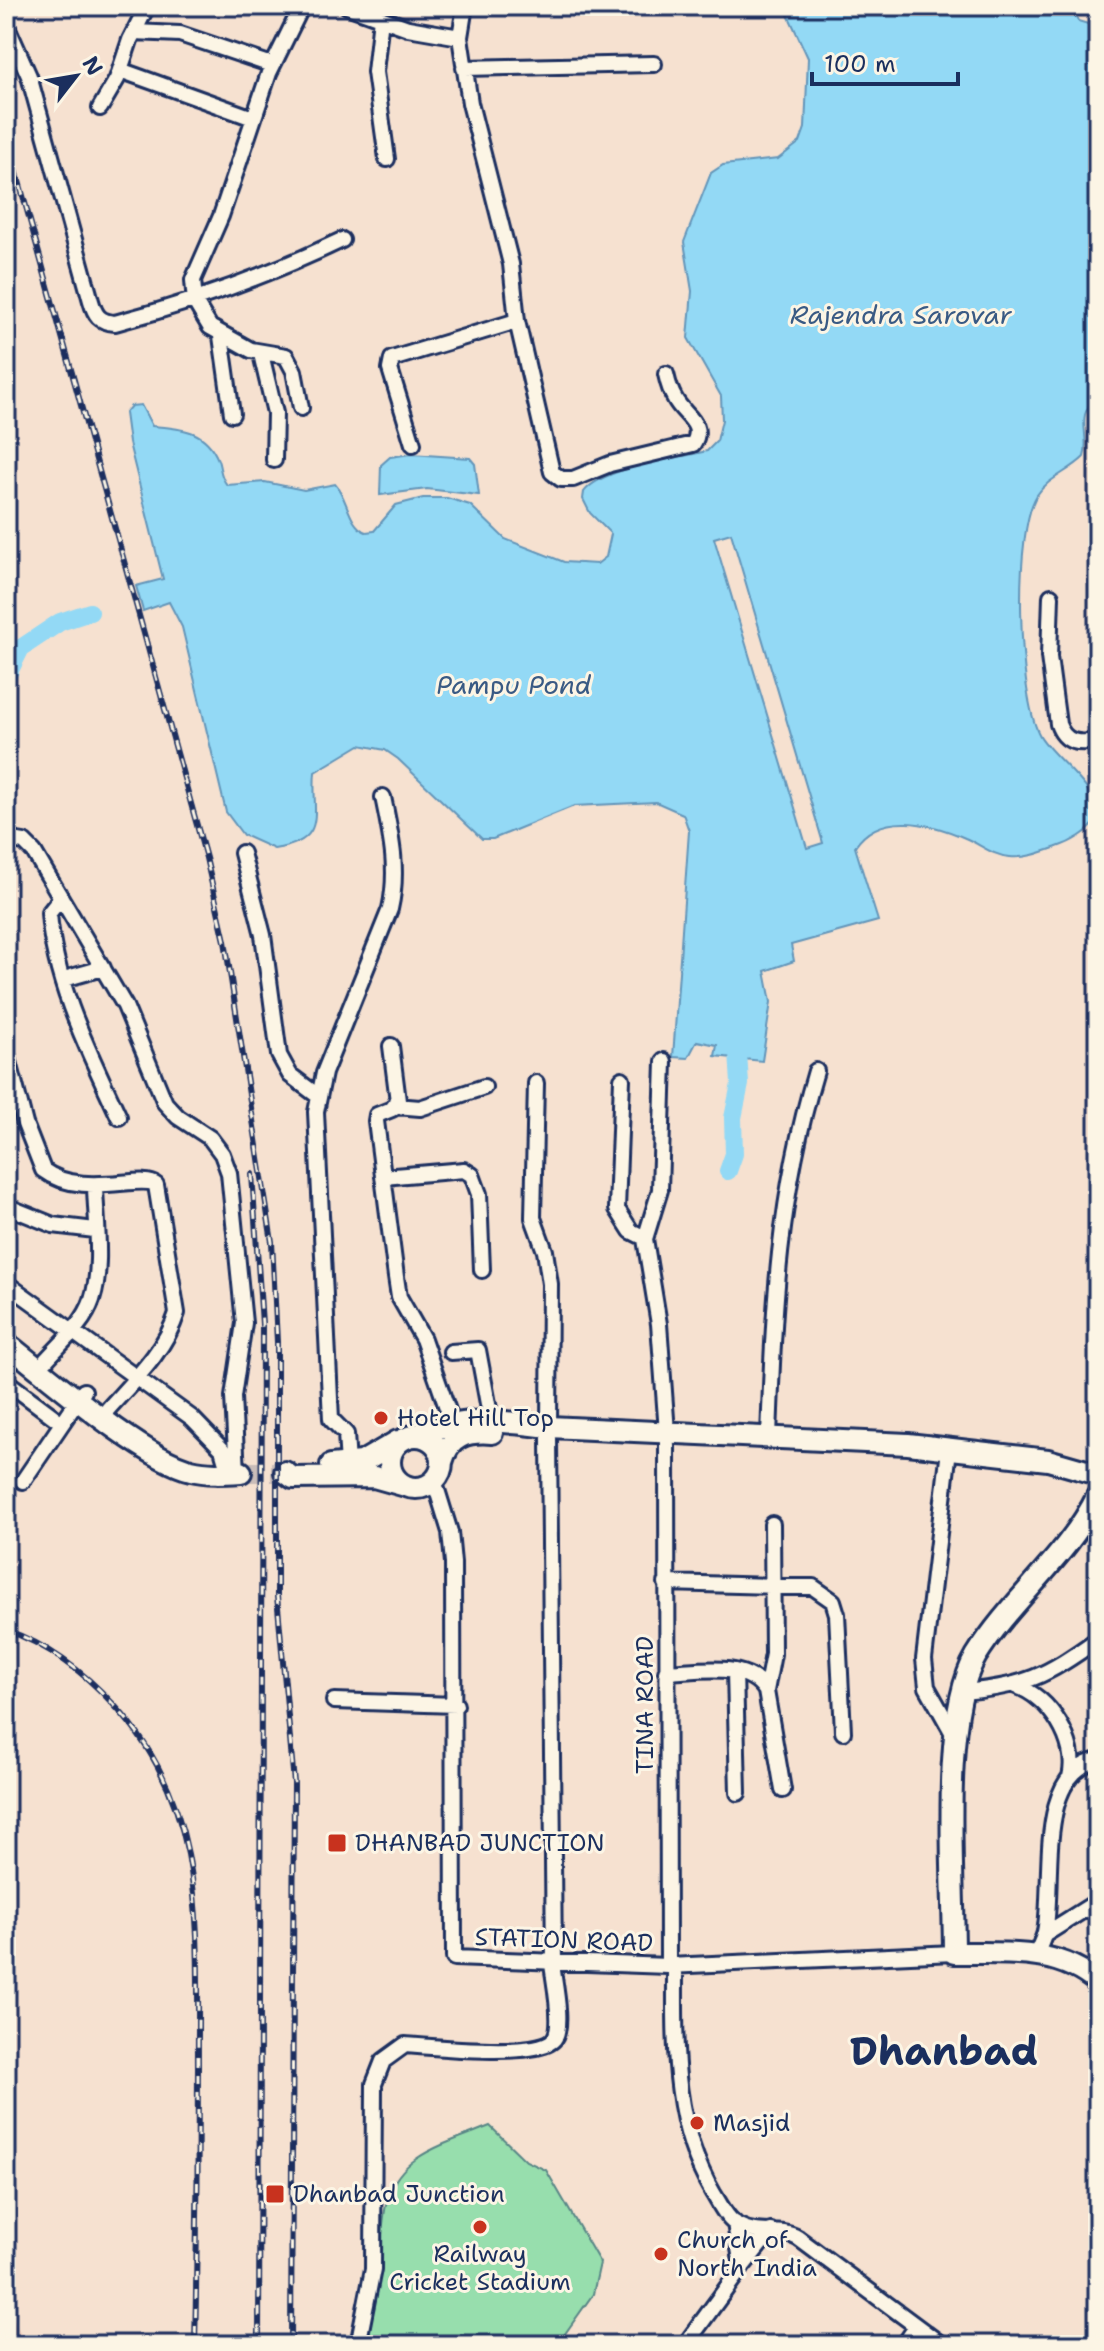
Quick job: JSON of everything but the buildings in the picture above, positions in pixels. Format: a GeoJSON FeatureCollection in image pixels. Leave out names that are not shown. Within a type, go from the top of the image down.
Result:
{"type":"FeatureCollection","features":[{"type":"Feature","properties":{"kind":"highway"},"geometry":{"type":"LineString","coordinates":[[6,1329],[46,1360],[134,1440],[173,1464],[190,1470],[236,1473]]}},
{"type":"Feature","properties":{"kind":"highway"},"geometry":{"type":"LineString","coordinates":[[6,1343],[108,1409],[180,1459],[190,1470]]}},
{"type":"Feature","properties":{"kind":"highway"},"geometry":{"type":"LineString","coordinates":[[549,1432],[491,1420],[452,1422],[407,1438],[369,1459],[348,1464],[293,1468],[283,1472],[293,1478],[381,1478],[410,1487],[423,1487],[438,1471],[450,1442],[468,1434],[549,1432],[948,1458],[1049,1470],[1095,1481]]}},
{"type":"Feature","properties":{"kind":"highway"},"geometry":{"type":"LineString","coordinates":[[667,1438],[769,1436],[948,1448],[1048,1460],[1095,1481]]}},
{"type":"Feature","properties":{"kind":"highway"},"geometry":{"type":"LineString","coordinates":[[410,1487],[398,1481],[390,1463],[393,1450],[407,1438],[431,1440],[439,1450],[438,1471]]}},
{"type":"Feature","properties":{"kind":"highway"},"geometry":{"type":"LineString","coordinates":[[960,1953],[955,1737],[966,1691],[986,1641],[1075,1535],[1095,1481]]}},
{"type":"Feature","properties":{"kind":"highway"},"geometry":{"type":"LineString","coordinates":[[960,1953],[966,1691],[1009,1628],[1098,1521]]}},
{"type":"Feature","properties":{"kind":"highway"},"geometry":{"type":"LineString","coordinates":[[960,1953],[1036,1955],[1061,1961],[1098,1983]]}},
{"type":"Feature","properties":{"kind":"street"},"geometry":{"type":"LineString","coordinates":[[100,108],[147,6]]}},
{"type":"Feature","properties":{"kind":"street"},"geometry":{"type":"LineString","coordinates":[[301,408],[294,371],[286,356],[261,354],[221,336],[210,327],[195,302],[196,269],[221,216],[272,65],[302,6]]}},
{"type":"Feature","properties":{"kind":"street"},"geometry":{"type":"LineString","coordinates":[[347,6],[408,28],[460,37]]}},
{"type":"Feature","properties":{"kind":"street"},"geometry":{"type":"LineString","coordinates":[[465,6],[460,37],[473,118],[515,282],[517,321],[548,462],[561,479],[573,479],[616,462],[693,444],[696,425],[675,400],[666,374]]}},
{"type":"Feature","properties":{"kind":"street"},"geometry":{"type":"LineString","coordinates":[[381,18],[375,72],[387,159]]}},
{"type":"Feature","properties":{"kind":"street"},"geometry":{"type":"LineString","coordinates":[[6,24],[21,55],[47,135],[95,314],[103,322],[115,323],[195,302],[269,275],[342,240]]}},
{"type":"Feature","properties":{"kind":"street"},"geometry":{"type":"LineString","coordinates":[[134,32],[180,34],[272,65]]}},
{"type":"Feature","properties":{"kind":"street"},"geometry":{"type":"LineString","coordinates":[[464,68],[654,64]]}},
{"type":"Feature","properties":{"kind":"street"},"geometry":{"type":"LineString","coordinates":[[120,70],[253,118]]}},
{"type":"Feature","properties":{"kind":"street"},"geometry":{"type":"LineString","coordinates":[[413,444],[390,369],[392,359],[517,321]]}},
{"type":"Feature","properties":{"kind":"street"},"geometry":{"type":"LineString","coordinates":[[221,336],[232,414]]}},
{"type":"Feature","properties":{"kind":"street"},"geometry":{"type":"LineString","coordinates":[[261,354],[275,413],[274,460]]}},
{"type":"Feature","properties":{"kind":"street"},"geometry":{"type":"LineString","coordinates":[[1051,596],[1049,657],[1061,735],[1069,741],[1098,741]]}},
{"type":"Feature","properties":{"kind":"street"},"geometry":{"type":"LineString","coordinates":[[348,1464],[346,1434],[331,1419],[317,1148],[318,1096],[393,897],[395,865],[383,797]]}},
{"type":"Feature","properties":{"kind":"street"},"geometry":{"type":"LineString","coordinates":[[6,839],[24,842],[34,852],[103,968],[138,1035],[165,1103],[178,1117],[210,1138],[222,1154],[229,1173],[244,1323],[233,1397],[236,1473]]}},
{"type":"Feature","properties":{"kind":"street"},"geometry":{"type":"LineString","coordinates":[[242,853],[263,935],[279,1055],[290,1075],[318,1096]]}},
{"type":"Feature","properties":{"kind":"street"},"geometry":{"type":"LineString","coordinates":[[61,898],[49,913],[64,979],[79,1025],[119,1117]]}},
{"type":"Feature","properties":{"kind":"street"},"geometry":{"type":"LineString","coordinates":[[64,979],[103,968]]}},
{"type":"Feature","properties":{"kind":"street"},"geometry":{"type":"LineString","coordinates":[[391,1046],[396,1106]]}},
{"type":"Feature","properties":{"kind":"street"},"geometry":{"type":"LineString","coordinates":[[6,1050],[8,1071],[43,1170],[61,1180],[95,1187],[148,1179],[158,1190],[177,1313],[171,1332],[108,1409]]}},
{"type":"Feature","properties":{"kind":"street"},"geometry":{"type":"LineString","coordinates":[[622,1079],[617,1209],[631,1231],[645,1238],[660,1190],[664,1061]]}},
{"type":"Feature","properties":{"kind":"street"},"geometry":{"type":"LineString","coordinates":[[769,1436],[775,1302],[785,1194],[816,1071]]}},
{"type":"Feature","properties":{"kind":"street"},"geometry":{"type":"LineString","coordinates":[[358,2345],[373,2269],[373,2097],[379,2067],[392,2052],[405,2045],[510,2049],[548,2044],[557,2035],[553,1964],[550,1284],[545,1251],[533,1218],[536,1083]]}},
{"type":"Feature","properties":{"kind":"street"},"geometry":{"type":"LineString","coordinates":[[452,1422],[423,1339],[399,1297],[376,1121],[377,1115],[396,1106],[420,1108],[484,1087]]}},
{"type":"Feature","properties":{"kind":"street"},"geometry":{"type":"LineString","coordinates":[[383,1177],[464,1170],[472,1175],[479,1194],[482,1270]]}},
{"type":"Feature","properties":{"kind":"street"},"geometry":{"type":"LineString","coordinates":[[46,1360],[72,1332],[91,1302],[96,1279],[95,1187]]}},
{"type":"Feature","properties":{"kind":"street"},"geometry":{"type":"LineString","coordinates":[[6,1206],[53,1225],[95,1230]]}},
{"type":"Feature","properties":{"kind":"street","name":"TINA ROAD"},"geometry":{"type":"LineString","coordinates":[[645,1238],[659,1324],[667,1438],[666,1672],[676,2066],[685,2130],[710,2188],[735,2223]]}},
{"type":"Feature","properties":{"kind":"street"},"geometry":{"type":"LineString","coordinates":[[6,1283],[137,1376],[212,1434],[236,1473]]}},
{"type":"Feature","properties":{"kind":"street"},"geometry":{"type":"LineString","coordinates":[[451,1352],[478,1350],[491,1420]]}},
{"type":"Feature","properties":{"kind":"street"},"geometry":{"type":"LineString","coordinates":[[6,1381],[62,1423]]}},
{"type":"Feature","properties":{"kind":"street"},"geometry":{"type":"LineString","coordinates":[[23,1481],[82,1395]]}},
{"type":"Feature","properties":{"kind":"street"},"geometry":{"type":"LineString","coordinates":[[948,1458],[924,1659],[927,1687],[955,1737]]}},
{"type":"Feature","properties":{"kind":"street","name":"STATION ROAD"},"geometry":{"type":"LineString","coordinates":[[438,1471],[450,1532],[456,1705],[454,1958],[672,1966],[960,1953]]}},
{"type":"Feature","properties":{"kind":"street"},"geometry":{"type":"LineString","coordinates":[[772,1524],[773,1654],[766,1691],[783,1790]]}},
{"type":"Feature","properties":{"kind":"street"},"geometry":{"type":"LineString","coordinates":[[666,1583],[813,1587],[833,1601],[837,1614],[843,1732]]}},
{"type":"Feature","properties":{"kind":"street"},"geometry":{"type":"LineString","coordinates":[[966,1691],[1016,1686],[1058,1667],[1098,1639]]}},
{"type":"Feature","properties":{"kind":"street"},"geometry":{"type":"LineString","coordinates":[[666,1672],[735,1671],[752,1676],[766,1691]]}},
{"type":"Feature","properties":{"kind":"street"},"geometry":{"type":"LineString","coordinates":[[735,1671],[738,1793]]}},
{"type":"Feature","properties":{"kind":"street"},"geometry":{"type":"LineString","coordinates":[[1016,1686],[1035,1694],[1059,1724],[1072,1755],[1070,1778],[1053,1817],[1044,1935],[1036,1955]]}},
{"type":"Feature","properties":{"kind":"street"},"geometry":{"type":"LineString","coordinates":[[334,1701],[456,1705]]}},
{"type":"Feature","properties":{"kind":"street"},"geometry":{"type":"LineString","coordinates":[[1070,1778],[1088,1763],[1098,1760]]}},
{"type":"Feature","properties":{"kind":"street"},"geometry":{"type":"LineString","coordinates":[[1044,1935],[1098,1901]]}},
{"type":"Feature","properties":{"kind":"street"},"geometry":{"type":"LineString","coordinates":[[735,2223],[748,2230],[771,2231],[798,2238],[942,2345]]}},
{"type":"Feature","properties":{"kind":"street"},"geometry":{"type":"LineString","coordinates":[[735,2223],[742,2267]]}},
{"type":"Feature","properties":{"kind":"street"},"geometry":{"type":"LineString","coordinates":[[685,2345],[771,2231]]}},
{"type":"Feature","properties":{"kind":"street"},"geometry":{"type":"LineString","coordinates":[[904,2345],[916,2327]]}},
{"type":"Feature","properties":{"kind":"shaded area"},"geometry":{"type":"Polygon","coordinates":[[[6,2302],[18,2328],[29,2345],[6,2345],[6,2302]]]}},
{"type":"Feature","properties":{"kind":"green space","name":"Railway Cricket Stadium"},"geometry":{"type":"Polygon","coordinates":[[[490,2126],[526,2161],[546,2170],[600,2263],[593,2294],[557,2345],[362,2345],[378,2270],[386,2204],[396,2180],[416,2159],[490,2126]]]}},
{"type":"Feature","properties":{"kind":"water"},"geometry":{"type":"Polygon","coordinates":[[[784,6],[1072,6],[1078,21],[1098,27],[1098,398],[1084,418],[1084,457],[1042,489],[1029,514],[1024,542],[1021,613],[1026,685],[1039,734],[1085,786],[1096,809],[1096,820],[1084,833],[1068,843],[1034,855],[1016,857],[998,854],[971,840],[922,824],[891,824],[865,835],[855,847],[878,921],[791,945],[794,961],[765,971],[771,1002],[762,1061],[715,1056],[717,1045],[697,1041],[688,1058],[673,1057],[689,831],[683,814],[656,802],[574,806],[493,839],[482,839],[398,759],[385,750],[360,745],[315,772],[314,822],[311,832],[303,839],[274,849],[243,835],[226,812],[182,627],[169,602],[143,611],[136,586],[163,579],[129,443],[125,413],[131,406],[141,405],[152,426],[182,429],[199,436],[213,450],[227,485],[265,482],[304,490],[335,484],[355,524],[366,532],[374,531],[396,505],[423,498],[447,498],[470,505],[505,539],[564,562],[597,564],[606,557],[611,534],[590,513],[583,499],[584,492],[607,476],[641,465],[707,451],[717,441],[722,420],[721,396],[688,338],[692,291],[684,242],[711,173],[723,165],[778,159],[800,142],[805,128],[808,58],[784,6]],[[731,533],[714,538],[807,848],[823,843],[731,533]]]}},
{"type":"Feature","properties":{"kind":"water"},"geometry":{"type":"Polygon","coordinates":[[[411,454],[470,458],[475,464],[479,495],[427,489],[380,495],[381,465],[390,457],[411,454]]]}},
{"type":"Feature","properties":{"kind":"waterway"},"geometry":{"type":"LineString","coordinates":[[6,678],[21,648],[60,622],[90,612]]}},
{"type":"Feature","properties":{"kind":"waterway"},"geometry":{"type":"LineString","coordinates":[[728,1171],[734,1154],[733,1118],[740,1084],[737,1037]]}},
{"type":"Feature","properties":{"kind":"tunnel"},"geometry":{"type":"LineString","coordinates":[[241,1472],[281,1472]]}},
{"type":"Feature","properties":{"kind":"railway"},"geometry":{"type":"LineString","coordinates":[[6,134],[206,858],[225,941],[272,1242],[277,1342],[277,1596],[294,1783],[291,2345]]}},
{"type":"Feature","properties":{"kind":"railway"},"geometry":{"type":"LineString","coordinates":[[252,1174],[262,1324],[259,2345]]}},
{"type":"Feature","properties":{"kind":"railway"},"geometry":{"type":"LineString","coordinates":[[6,1630],[37,1643],[65,1661],[91,1681],[114,1705],[145,1745],[167,1787],[183,1830],[192,1875],[198,1969],[195,2345]]}},
{"type":"Feature","properties":{"kind":"place","name":"Hotel Hill Top"},"geometry":{"type":"Point","coordinates":[381,1418]}},
{"type":"Feature","properties":{"kind":"place","name":"DHANBAD JUNCTION"},"geometry":{"type":"Point","coordinates":[337,1843]}},
{"type":"Feature","properties":{"kind":"place","name":"Masjid"},"geometry":{"type":"Point","coordinates":[697,2123]}},
{"type":"Feature","properties":{"kind":"place","name":"Dhanbad Junction"},"geometry":{"type":"Point","coordinates":[275,2194]}},
{"type":"Feature","properties":{"kind":"place","name":"Railway Cricket Stadium"},"geometry":{"type":"Point","coordinates":[480,2227]}},
{"type":"Feature","properties":{"kind":"place","name":"Church of North India"},"geometry":{"type":"Point","coordinates":[661,2254]}},
{"type":"Feature","properties":{"kind":"district","name":"Dhanbad"},"geometry":{"type":"Point","coordinates":[944,2051]}},
{"type":"Feature","properties":{"kind":"water label","name":"Rajendra Sarovar"},"geometry":{"type":"Point","coordinates":[901,315]}},
{"type":"Feature","properties":{"kind":"water label","name":"Pampu Pond"},"geometry":{"type":"Point","coordinates":[514,685]}}]}
